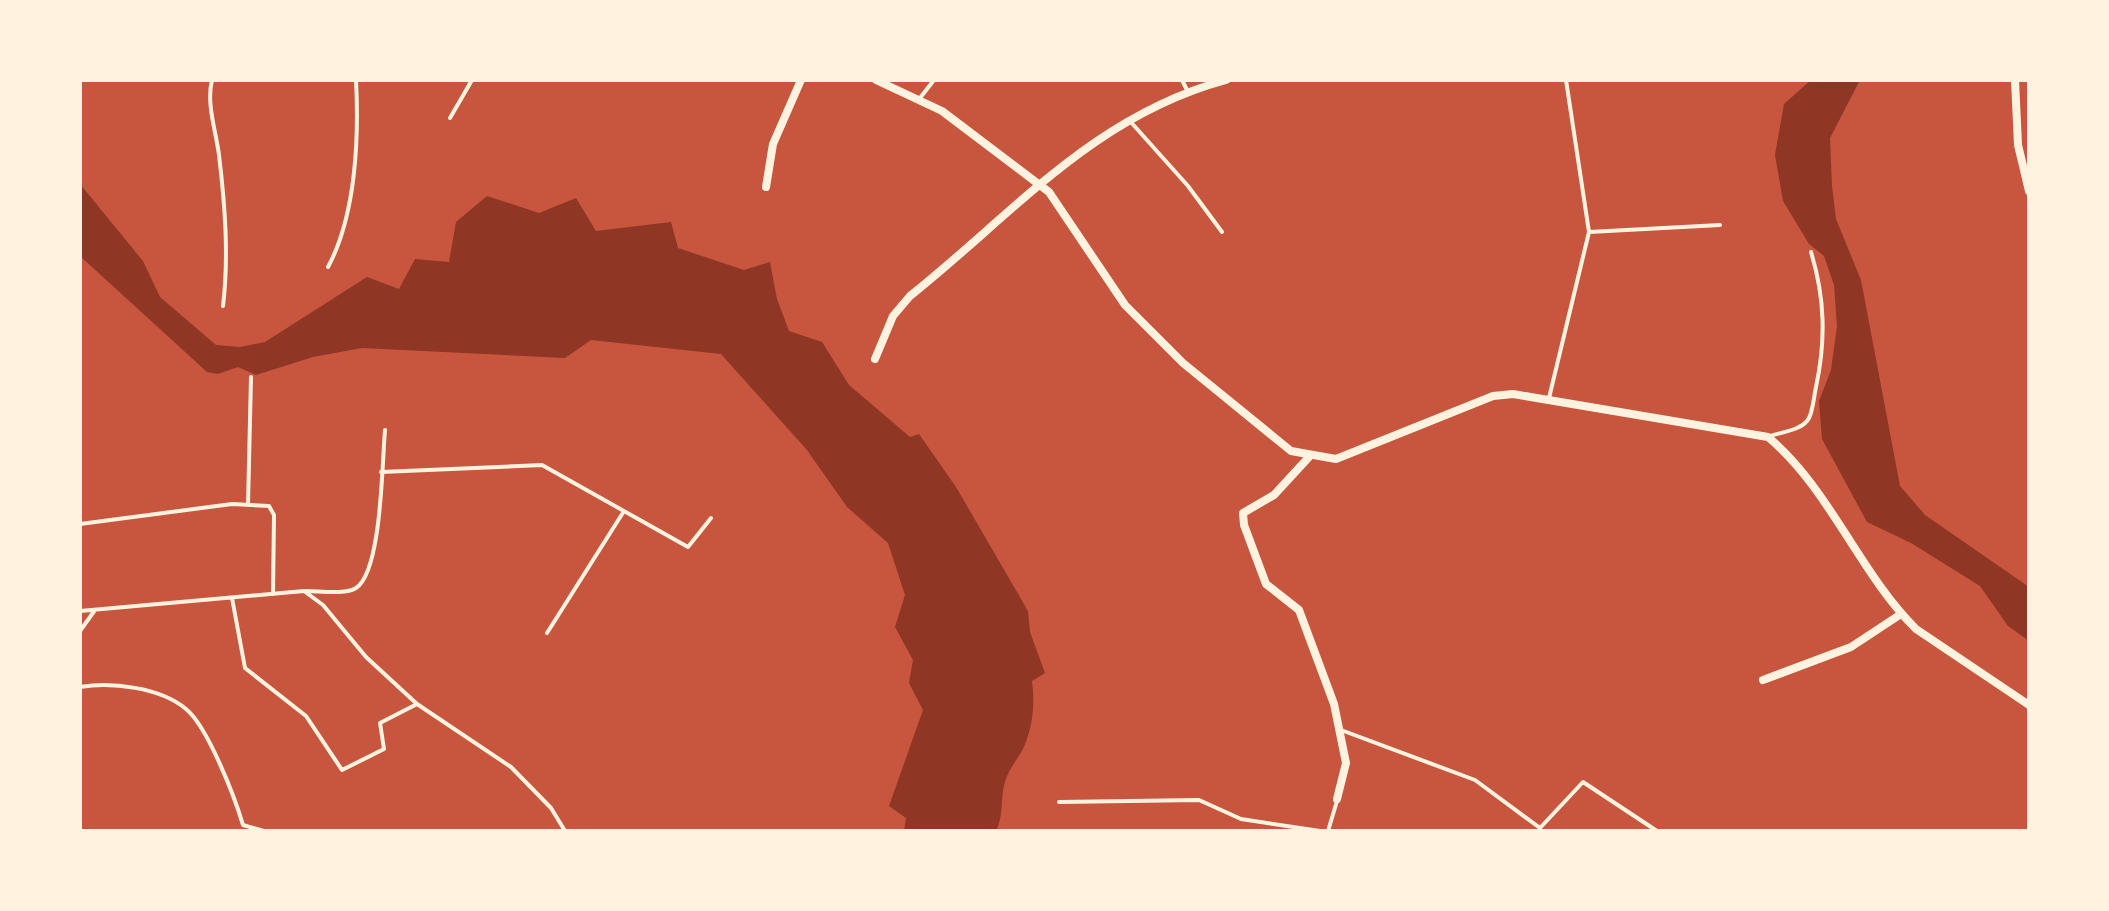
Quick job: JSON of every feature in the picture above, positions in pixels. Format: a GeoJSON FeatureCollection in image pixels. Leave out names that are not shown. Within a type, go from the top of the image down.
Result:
{"type":"FeatureCollection","features":[{"type":"Feature","properties":{"kind":"street"},"geometry":{"type":"LineString","coordinates":[[766,187],[773,144],[801,80]]}},
{"type":"Feature","properties":{"kind":"street"},"geometry":{"type":"LineString","coordinates":[[876,80],[920,98],[979,136],[1037,183],[1060,207],[1125,305],[1164,344],[1274,440],[1309,457],[1336,459],[1358,453],[1493,396],[1513,394],[1768,437],[1791,456],[1864,567],[1901,614],[1916,629],[2029,705]]}},
{"type":"Feature","properties":{"kind":"street"},"geometry":{"type":"LineString","coordinates":[[875,359],[893,316],[910,296],[1037,183],[1129,120],[1188,93],[1226,80]]}},
{"type":"Feature","properties":{"kind":"street"},"geometry":{"type":"LineString","coordinates":[[2015,80],[2018,145],[2029,191]]}},
{"type":"Feature","properties":{"kind":"street"},"geometry":{"type":"LineString","coordinates":[[1309,457],[1274,495],[1243,513],[1244,525],[1266,584],[1299,610],[1341,730],[1346,763],[1337,799]]}},
{"type":"Feature","properties":{"kind":"street"},"geometry":{"type":"LineString","coordinates":[[1763,680],[1851,647],[1901,614]]}},
{"type":"Feature","properties":{"kind":"lane"},"geometry":{"type":"LineString","coordinates":[[212,80],[211,103],[224,199],[227,277],[223,306]]}},
{"type":"Feature","properties":{"kind":"lane"},"geometry":{"type":"LineString","coordinates":[[328,267],[357,158],[356,80]]}},
{"type":"Feature","properties":{"kind":"lane"},"geometry":{"type":"LineString","coordinates":[[450,118],[472,80]]}},
{"type":"Feature","properties":{"kind":"lane"},"geometry":{"type":"LineString","coordinates":[[920,98],[934,80]]}},
{"type":"Feature","properties":{"kind":"lane"},"geometry":{"type":"LineString","coordinates":[[1182,80],[1188,93]]}},
{"type":"Feature","properties":{"kind":"lane"},"geometry":{"type":"LineString","coordinates":[[1548,401],[1589,232],[1566,80]]}},
{"type":"Feature","properties":{"kind":"lane"},"geometry":{"type":"LineString","coordinates":[[1129,120],[1188,186],[1222,232]]}},
{"type":"Feature","properties":{"kind":"lane"},"geometry":{"type":"LineString","coordinates":[[1589,232],[1720,225]]}},
{"type":"Feature","properties":{"kind":"lane"},"geometry":{"type":"LineString","coordinates":[[1768,437],[1801,426],[1809,419],[1824,334],[1822,287],[1811,252]]}},
{"type":"Feature","properties":{"kind":"lane"},"geometry":{"type":"LineString","coordinates":[[248,505],[251,377]]}},
{"type":"Feature","properties":{"kind":"lane"},"geometry":{"type":"LineString","coordinates":[[80,611],[304,591],[353,591],[363,582],[374,551],[385,430]]}},
{"type":"Feature","properties":{"kind":"lane"},"geometry":{"type":"LineString","coordinates":[[381,472],[542,465],[688,547],[711,518]]}},
{"type":"Feature","properties":{"kind":"lane"},"geometry":{"type":"LineString","coordinates":[[80,524],[248,505],[269,506],[274,515],[273,594]]}},
{"type":"Feature","properties":{"kind":"lane"},"geometry":{"type":"LineString","coordinates":[[547,633],[624,511]]}},
{"type":"Feature","properties":{"kind":"lane"},"geometry":{"type":"LineString","coordinates":[[304,591],[323,605],[366,657],[417,704],[511,767],[551,808],[565,831]]}},
{"type":"Feature","properties":{"kind":"lane"},"geometry":{"type":"LineString","coordinates":[[232,598],[245,668],[306,716],[342,770],[384,749],[380,723],[417,704]]}},
{"type":"Feature","properties":{"kind":"lane"},"geometry":{"type":"LineString","coordinates":[[80,631],[95,610]]}},
{"type":"Feature","properties":{"kind":"lane"},"geometry":{"type":"LineString","coordinates":[[80,687],[105,683],[156,695],[187,710],[228,779],[243,825],[264,831]]}},
{"type":"Feature","properties":{"kind":"lane"},"geometry":{"type":"LineString","coordinates":[[1341,730],[1475,780],[1540,828],[1583,782],[1657,831]]}},
{"type":"Feature","properties":{"kind":"lane"},"geometry":{"type":"LineString","coordinates":[[1328,831],[1337,799]]}},
{"type":"Feature","properties":{"kind":"lane"},"geometry":{"type":"LineString","coordinates":[[1059,802],[1199,800],[1241,819],[1320,831]]}},
{"type":"Feature","properties":{"kind":"shaded area"},"geometry":{"type":"Polygon","coordinates":[[[1811,80],[1860,80],[1830,138],[1832,186],[1836,219],[1861,280],[1900,486],[1925,515],[2029,587],[2029,641],[2008,626],[1980,586],[1911,543],[1867,522],[1822,439],[1819,401],[1831,370],[1837,326],[1834,285],[1824,256],[1809,244],[1783,201],[1775,155],[1784,104],[1811,80]]]}},
{"type":"Feature","properties":{"kind":"shaded area"},"geometry":{"type":"Polygon","coordinates":[[[80,184],[143,261],[160,297],[216,345],[240,347],[265,342],[367,277],[399,289],[415,259],[449,262],[456,222],[487,196],[539,213],[576,198],[596,231],[671,222],[678,248],[744,270],[770,262],[777,299],[789,331],[822,342],[849,385],[910,437],[919,434],[956,487],[1028,611],[1030,632],[1045,673],[1032,681],[1031,724],[1023,749],[1005,782],[996,831],[904,831],[906,818],[889,806],[923,710],[909,683],[913,660],[895,627],[905,595],[888,543],[847,507],[807,450],[721,354],[591,340],[565,358],[362,348],[313,357],[256,375],[238,367],[218,374],[207,372],[80,256],[80,184]]]}}]}
